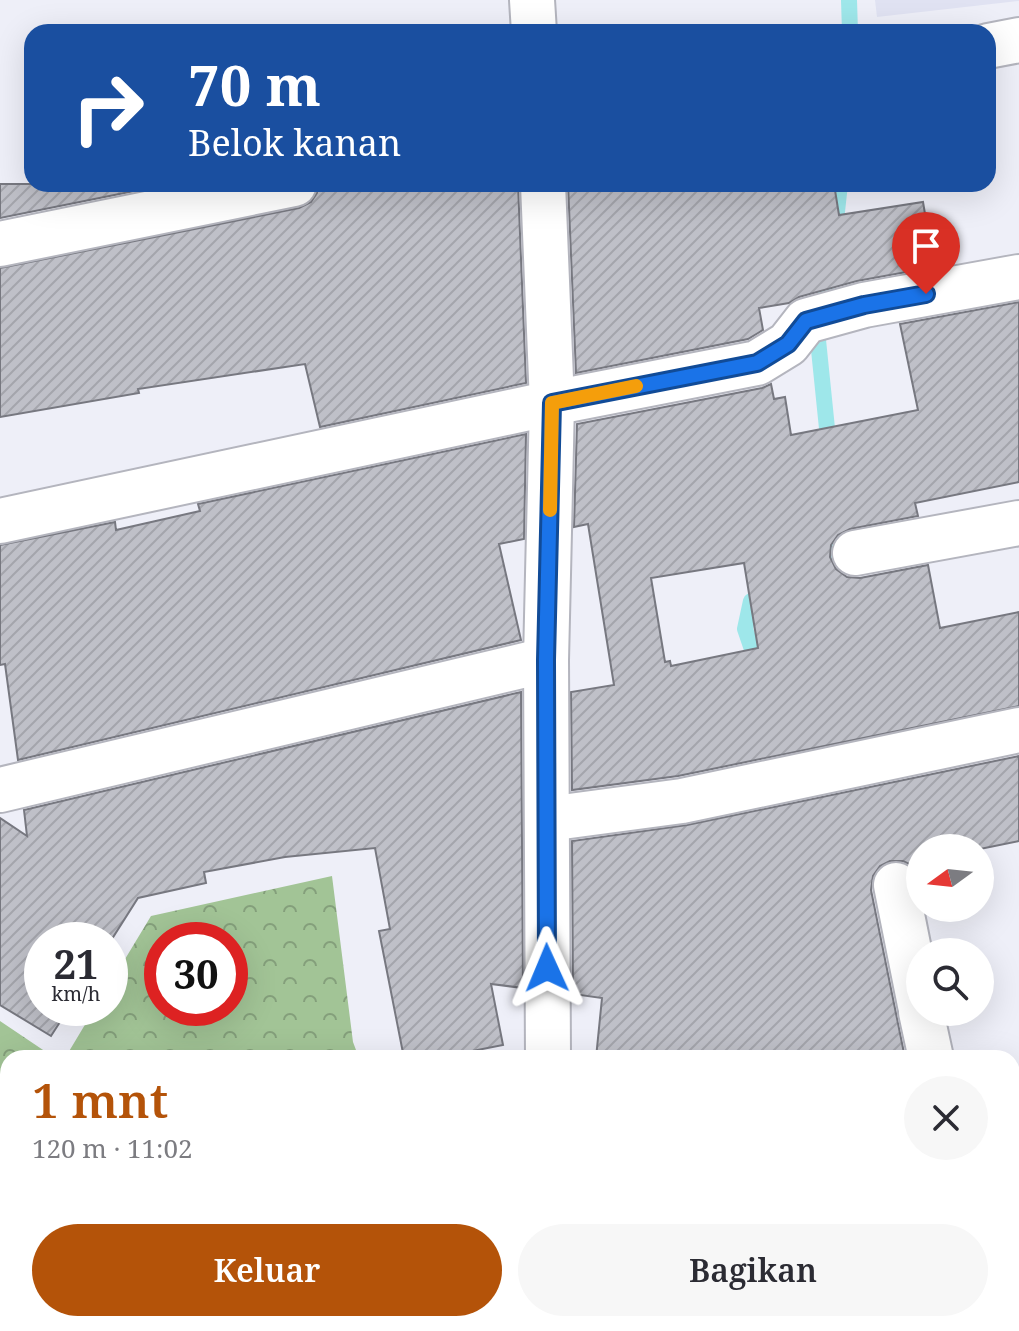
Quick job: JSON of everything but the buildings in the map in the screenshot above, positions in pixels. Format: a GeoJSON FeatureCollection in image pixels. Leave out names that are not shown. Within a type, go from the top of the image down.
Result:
{"type":"FeatureCollection","features":[{"type":"Feature","properties":{"kind":"street"},"geometry":{"type":"LineString","coordinates":[[532,0],[534,24]]}},
{"type":"Feature","properties":{"kind":"street"},"geometry":{"type":"LineString","coordinates":[[996,44],[1019,40]]}},
{"type":"Feature","properties":{"kind":"street"},"geometry":{"type":"LineString","coordinates":[[0,244],[255,192]]}},
{"type":"Feature","properties":{"kind":"street"},"geometry":{"type":"LineString","coordinates":[[543,192],[552,403],[546,660],[548,1050]]}},
{"type":"Feature","properties":{"kind":"street"},"geometry":{"type":"LineString","coordinates":[[0,521],[552,403],[757,363],[788,344],[817,318],[864,305],[1019,277]]}},
{"type":"Feature","properties":{"kind":"street"},"geometry":{"type":"LineString","coordinates":[[855,553],[1019,523]]}},
{"type":"Feature","properties":{"kind":"street"},"geometry":{"type":"LineString","coordinates":[[0,790],[546,660]]}},
{"type":"Feature","properties":{"kind":"street"},"geometry":{"type":"LineString","coordinates":[[547,819],[682,801],[1019,730]]}},
{"type":"Feature","properties":{"kind":"street"},"geometry":{"type":"LineString","coordinates":[[896,885],[907,938]]}},
{"type":"Feature","properties":{"kind":"street"},"geometry":{"type":"LineString","coordinates":[[924,1026],[929,1050]]}},
{"type":"Feature","properties":{"kind":"shaded area"},"geometry":{"type":"Polygon","coordinates":[[[875,0],[1019,0],[1019,1],[877,17],[875,0]]]}},
{"type":"Feature","properties":{"kind":"green space"},"geometry":{"type":"Polygon","coordinates":[[[332,876],[356,1050],[70,1050],[84,1026],[128,1026],[128,954],[144,928],[144,1026],[248,1026],[248,922],[147,922],[151,916],[332,876]]]}},
{"type":"Feature","properties":{"kind":"green space"},"geometry":{"type":"Polygon","coordinates":[[[0,1021],[43,1050],[0,1050],[0,1021]]]}},
{"type":"Feature","properties":{"kind":"waterway"},"geometry":{"type":"LineString","coordinates":[[849,0],[850,24]]}},
{"type":"Feature","properties":{"kind":"waterway"},"geometry":{"type":"LineString","coordinates":[[835,230],[839,192]]}},
{"type":"Feature","properties":{"kind":"waterway"},"geometry":{"type":"LineString","coordinates":[[829,269],[818,340],[829,448]]}},
{"type":"Feature","properties":{"kind":"waterway"},"geometry":{"type":"LineString","coordinates":[[813,568],[838,549],[835,515]]}},
{"type":"Feature","properties":{"kind":"waterway"},"geometry":{"type":"LineString","coordinates":[[758,667],[745,629],[751,601],[768,592]]}},
{"type":"Feature","properties":{"kind":"slow traffic"},"geometry":{"type":"LineString","coordinates":[[550,510],[552,403],[636,386]]}},
{"type":"Feature","properties":{"kind":"route"},"geometry":{"type":"LineString","coordinates":[[547,968],[546,660],[552,403],[757,363],[788,344],[806,321],[864,305],[926,294]]}}]}
